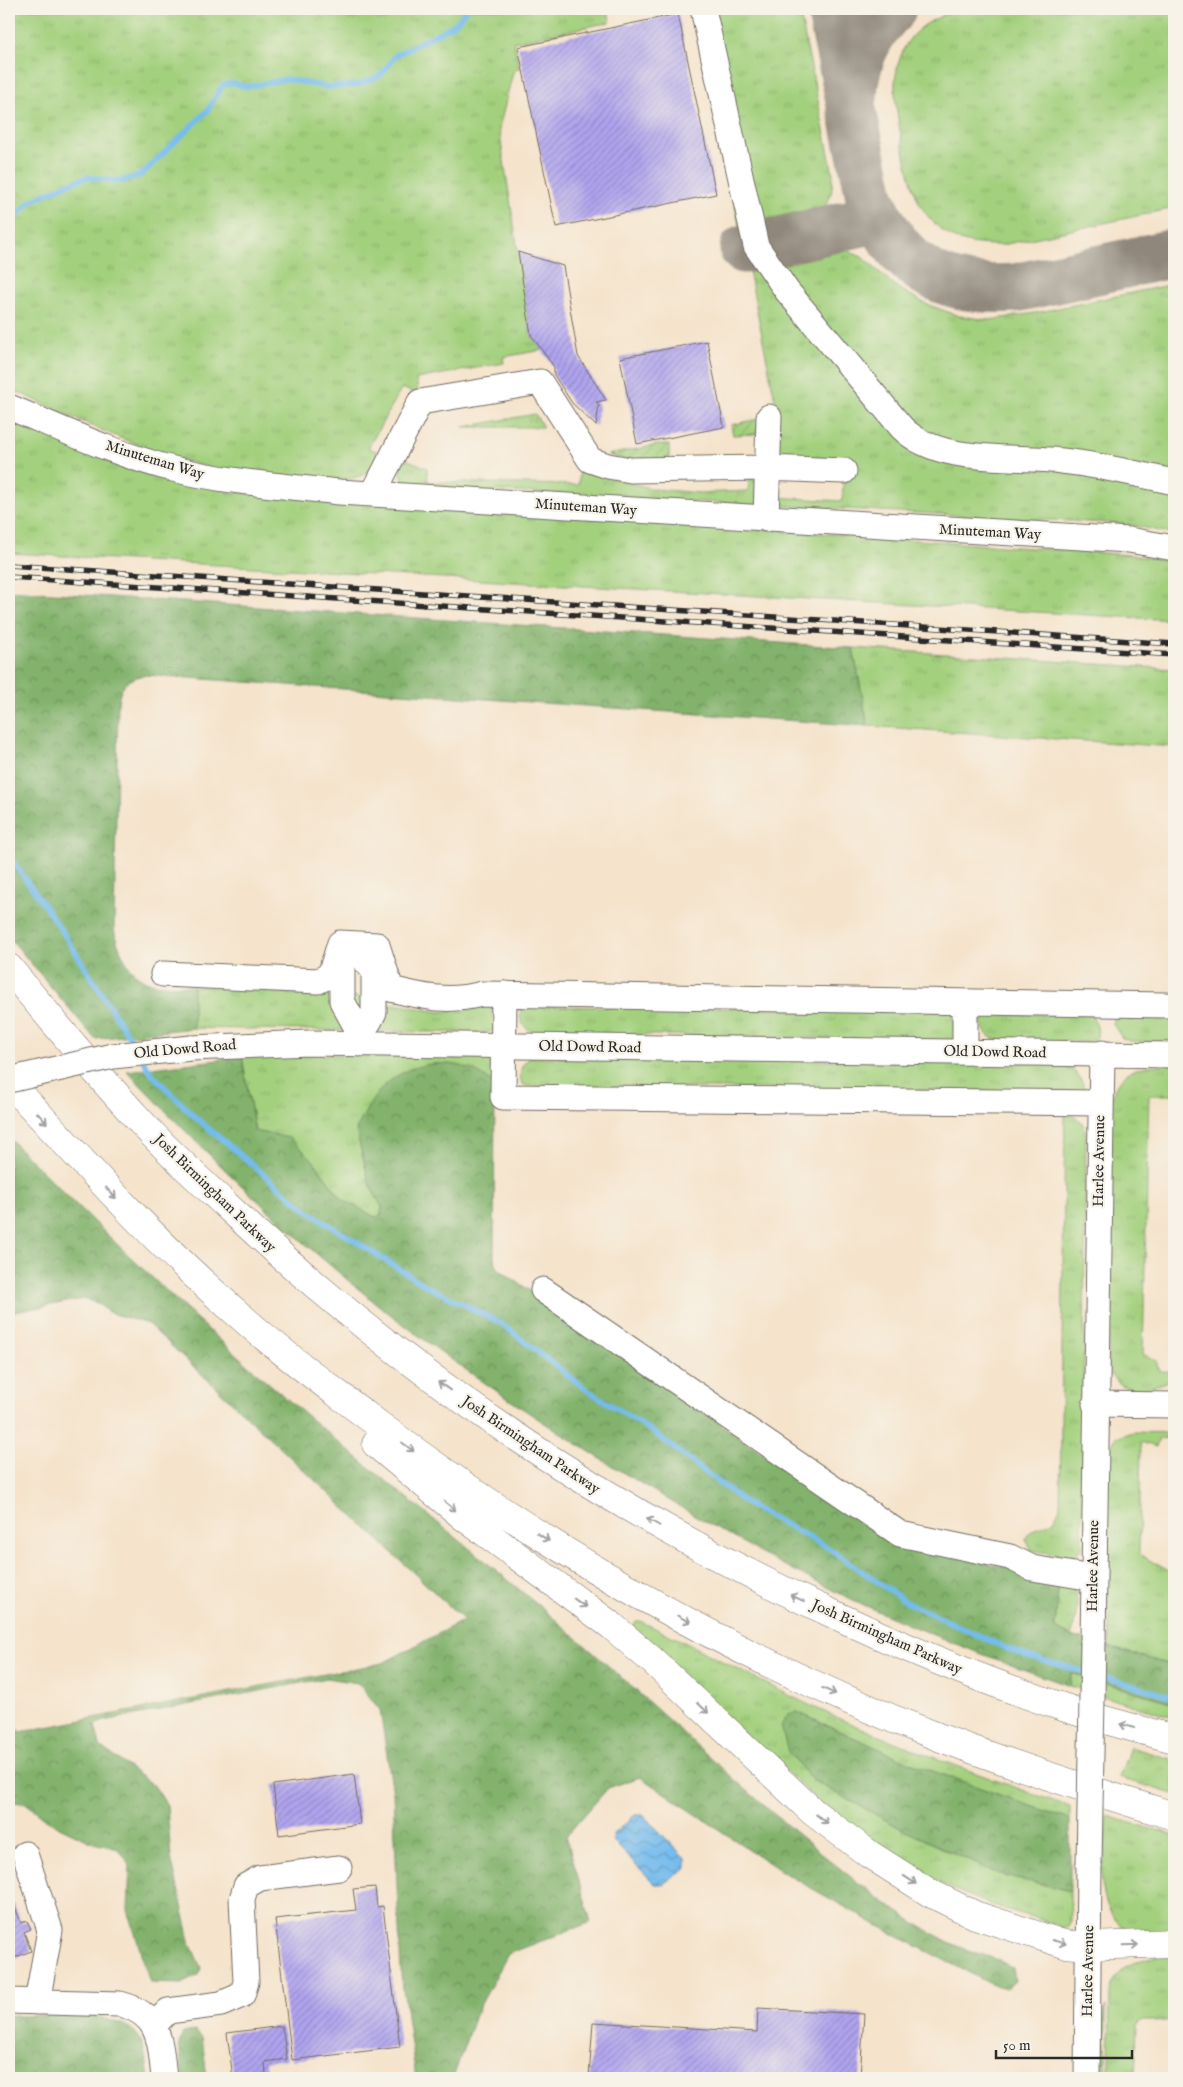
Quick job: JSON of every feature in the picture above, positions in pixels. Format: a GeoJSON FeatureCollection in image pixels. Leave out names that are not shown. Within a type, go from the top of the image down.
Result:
{"type":"FeatureCollection","features":[{"type":"Feature","properties":{"kind":"main road","name":"Josh Birmingham Parkway"},"geometry":{"type":"LineString","coordinates":[[9,968],[140,1120],[196,1177],[278,1253],[409,1361],[541,1453],[678,1536],[785,1592],[895,1643],[969,1673],[1077,1712],[1174,1739]]}},
{"type":"Feature","properties":{"kind":"main road"},"geometry":{"type":"LineString","coordinates":[[9,1081],[134,1217],[370,1439],[464,1517],[612,1626],[654,1662],[813,1812],[868,1854],[930,1893],[975,1915],[1064,1944],[1088,1946],[1174,1943]]}},
{"type":"Feature","properties":{"kind":"main road"},"geometry":{"type":"LineString","coordinates":[[245,1321],[301,1366],[430,1463],[553,1543],[680,1617],[824,1689],[939,1737],[1059,1780],[1174,1816]]}},
{"type":"Feature","properties":{"kind":"street"},"geometry":{"type":"LineString","coordinates":[[703,9],[756,246],[787,291],[902,428],[914,440],[938,450],[1061,460],[1102,466],[1174,482]]}},
{"type":"Feature","properties":{"kind":"street"},"geometry":{"type":"LineString","coordinates":[[374,494],[420,402],[540,382],[590,460],[608,466],[630,470],[767,468],[844,471]]}},
{"type":"Feature","properties":{"kind":"street","name":"Minuteman Way"},"geometry":{"type":"LineString","coordinates":[[9,407],[108,447],[171,468],[230,481],[374,494],[1129,540],[1174,548]]}},
{"type":"Feature","properties":{"kind":"street"},"geometry":{"type":"LineString","coordinates":[[766,519],[768,417]]}},
{"type":"Feature","properties":{"kind":"street"},"geometry":{"type":"LineString","coordinates":[[363,1032],[342,1001],[342,960],[354,950],[377,945],[391,989],[444,1000],[462,999],[482,994],[1166,1005]]}},
{"type":"Feature","properties":{"kind":"street"},"geometry":{"type":"LineString","coordinates":[[163,974],[324,980],[354,950]]}},
{"type":"Feature","properties":{"kind":"street"},"geometry":{"type":"LineString","coordinates":[[354,950],[363,1012],[363,1032]]}},
{"type":"Feature","properties":{"kind":"street"},"geometry":{"type":"LineString","coordinates":[[510,995],[509,1097],[1100,1103]]}},
{"type":"Feature","properties":{"kind":"street"},"geometry":{"type":"LineString","coordinates":[[970,1051],[971,1002]]}},
{"type":"Feature","properties":{"kind":"street","name":"Old Dowd Road"},"geometry":{"type":"LineString","coordinates":[[9,1081],[113,1056],[363,1032],[509,1046],[1174,1055]]}},
{"type":"Feature","properties":{"kind":"street","name":"Harlee Avenue"},"geometry":{"type":"LineString","coordinates":[[1087,2078],[1093,1642],[1092,1571],[1102,1054]]}},
{"type":"Feature","properties":{"kind":"street"},"geometry":{"type":"LineString","coordinates":[[543,1290],[900,1534],[1010,1557],[1032,1568],[1092,1571]]}},
{"type":"Feature","properties":{"kind":"street"},"geometry":{"type":"LineString","coordinates":[[1095,1404],[1174,1405]]}},
{"type":"Feature","properties":{"kind":"street"},"geometry":{"type":"LineString","coordinates":[[25,1854],[50,1930],[37,2002]]}},
{"type":"Feature","properties":{"kind":"street"},"geometry":{"type":"LineString","coordinates":[[149,2019],[168,2011],[221,2004],[242,1995],[246,1982],[242,1899],[246,1886],[260,1878],[339,1868]]}},
{"type":"Feature","properties":{"kind":"street"},"geometry":{"type":"LineString","coordinates":[[9,2001],[120,2004],[132,2007],[149,2019],[159,2038],[164,2078]]}},
{"type":"Feature","properties":{"kind":"green space"},"geometry":{"type":"Polygon","coordinates":[[[9,9],[608,9],[610,22],[514,42],[519,68],[513,72],[499,129],[531,335],[542,350],[503,357],[504,363],[416,379],[418,391],[414,393],[402,388],[368,448],[376,451],[380,457],[374,467],[366,473],[346,480],[247,474],[200,465],[144,447],[9,388],[9,9]]]}},
{"type":"Feature","properties":{"kind":"green space"},"geometry":{"type":"Polygon","coordinates":[[[693,9],[799,9],[833,174],[830,197],[819,210],[799,218],[740,229],[693,9]]]}},
{"type":"Feature","properties":{"kind":"green space"},"geometry":{"type":"Polygon","coordinates":[[[960,9],[1174,9],[1174,208],[1002,245],[979,244],[956,239],[936,225],[921,206],[906,162],[895,93],[896,78],[902,52],[912,36],[931,22],[960,9]]]}},
{"type":"Feature","properties":{"kind":"green space"},"geometry":{"type":"Polygon","coordinates":[[[848,251],[862,257],[898,288],[926,304],[959,316],[990,320],[1035,313],[1174,284],[1174,534],[1127,524],[404,486],[400,465],[402,460],[406,459],[427,468],[428,482],[578,485],[580,470],[654,489],[700,493],[748,491],[749,478],[751,477],[757,482],[757,496],[842,501],[845,459],[802,458],[778,451],[778,415],[749,271],[830,252],[848,251]]]}},
{"type":"Feature","properties":{"kind":"green space"},"geometry":{"type":"Polygon","coordinates":[[[535,414],[543,427],[464,427],[535,414]]]}},
{"type":"Feature","properties":{"kind":"green space"},"geometry":{"type":"Polygon","coordinates":[[[9,419],[230,492],[1132,555],[1174,562],[1174,620],[9,553],[9,419]]]}},
{"type":"Feature","properties":{"kind":"green space"},"geometry":{"type":"Polygon","coordinates":[[[758,419],[758,434],[733,435],[731,425],[758,419]]]}},
{"type":"Feature","properties":{"kind":"green space"},"geometry":{"type":"Polygon","coordinates":[[[656,445],[669,445],[669,458],[629,461],[608,455],[656,445]]]}},
{"type":"Feature","properties":{"kind":"green space"},"geometry":{"type":"Polygon","coordinates":[[[9,590],[853,648],[868,726],[146,675],[129,680],[123,687],[118,704],[114,928],[124,959],[140,977],[157,984],[193,986],[193,1028],[95,1039],[9,937],[9,590]]]}},
{"type":"Feature","properties":{"kind":"green space"},"geometry":{"type":"Polygon","coordinates":[[[853,648],[1174,669],[1174,747],[868,726],[853,648]]]}},
{"type":"Feature","properties":{"kind":"green space"},"geometry":{"type":"Polygon","coordinates":[[[193,986],[357,997],[439,1012],[463,1011],[478,1005],[489,1007],[493,1012],[494,1030],[488,1033],[193,1028],[193,986]]]}},
{"type":"Feature","properties":{"kind":"green space"},"geometry":{"type":"Polygon","coordinates":[[[523,1006],[953,1010],[956,1037],[952,1040],[538,1033],[529,1030],[523,1024],[520,1015],[523,1006]]]}},
{"type":"Feature","properties":{"kind":"green space"},"geometry":{"type":"Polygon","coordinates":[[[983,1014],[1091,1015],[1097,1025],[1097,1037],[1087,1042],[996,1040],[990,1037],[984,1030],[980,1020],[983,1014]]]}},
{"type":"Feature","properties":{"kind":"green space"},"geometry":{"type":"Polygon","coordinates":[[[1174,1014],[1174,1042],[1130,1041],[1122,1038],[1113,1024],[1115,1015],[1174,1014]]]}},
{"type":"Feature","properties":{"kind":"green space"},"geometry":{"type":"Polygon","coordinates":[[[257,1054],[483,1056],[493,1064],[495,1086],[356,1130],[370,1186],[382,1207],[381,1216],[375,1217],[342,1199],[312,1159],[275,1134],[255,1132],[242,1057],[257,1054]]]}},
{"type":"Feature","properties":{"kind":"green space"},"geometry":{"type":"Polygon","coordinates":[[[242,1057],[255,1131],[290,1138],[312,1159],[342,1199],[375,1217],[381,1215],[382,1207],[370,1186],[356,1129],[375,1096],[395,1077],[424,1065],[455,1065],[470,1069],[483,1076],[495,1086],[494,1258],[497,1267],[884,1538],[899,1545],[1059,1578],[1055,1628],[1071,1636],[1174,1666],[1174,1703],[1071,1673],[1070,1686],[953,1643],[857,1602],[776,1561],[672,1502],[597,1457],[488,1385],[382,1308],[282,1224],[219,1164],[127,1071],[242,1057]]]}},
{"type":"Feature","properties":{"kind":"green space"},"geometry":{"type":"Polygon","coordinates":[[[531,1057],[1059,1063],[1069,1068],[1079,1077],[1085,1092],[527,1086],[522,1084],[520,1072],[525,1062],[531,1057]]]}},
{"type":"Feature","properties":{"kind":"green space"},"geometry":{"type":"Polygon","coordinates":[[[1174,1064],[1174,1095],[1149,1095],[1143,1354],[1157,1361],[1157,1366],[1161,1371],[1174,1372],[1174,1378],[1145,1388],[1126,1387],[1118,1383],[1112,1376],[1108,1365],[1111,1099],[1115,1088],[1127,1074],[1143,1067],[1174,1064]]]}},
{"type":"Feature","properties":{"kind":"green space"},"geometry":{"type":"Polygon","coordinates":[[[1065,1114],[1079,1120],[1086,1133],[1082,1547],[1074,1557],[1031,1550],[1026,1539],[1031,1532],[1054,1520],[1060,1508],[1065,1114]]]}},
{"type":"Feature","properties":{"kind":"green space"},"geometry":{"type":"Polygon","coordinates":[[[9,1138],[88,1217],[210,1331],[294,1405],[592,1651],[795,1832],[880,1899],[915,1923],[953,1944],[999,1960],[1013,1968],[1015,1981],[1006,1988],[991,1984],[895,1935],[786,1874],[640,1777],[608,1788],[566,1836],[591,1922],[508,1954],[475,2015],[453,2078],[416,2078],[401,1974],[393,1793],[380,1710],[358,1683],[327,1678],[104,1721],[95,1725],[100,1746],[155,1787],[167,1805],[171,1858],[191,1945],[201,1968],[199,1975],[181,1984],[150,1983],[128,1910],[130,1865],[119,1849],[93,1843],[51,1823],[27,1804],[9,1801],[9,1717],[20,1732],[383,1663],[464,1620],[148,1324],[110,1313],[97,1303],[83,1299],[9,1313],[9,1138]]]}},
{"type":"Feature","properties":{"kind":"green space"},"geometry":{"type":"Polygon","coordinates":[[[1133,1432],[1174,1433],[1174,1437],[1159,1439],[1156,1447],[1141,1442],[1139,1554],[1174,1574],[1174,1666],[1109,1647],[1110,1618],[1104,1605],[1108,1451],[1116,1438],[1133,1432]]]}},
{"type":"Feature","properties":{"kind":"green space"},"geometry":{"type":"Polygon","coordinates":[[[1059,1578],[1072,1585],[1077,1598],[1076,1618],[1071,1636],[1055,1628],[1059,1578]]]}},
{"type":"Feature","properties":{"kind":"green space"},"geometry":{"type":"Polygon","coordinates":[[[636,1621],[661,1631],[839,1719],[937,1758],[1070,1807],[1070,1820],[913,1764],[797,1712],[811,1779],[904,1830],[996,1873],[1070,1891],[1071,1922],[1068,1927],[1061,1929],[1058,1925],[992,1905],[938,1883],[841,1822],[632,1629],[636,1621]]]}},
{"type":"Feature","properties":{"kind":"green space"},"geometry":{"type":"Polygon","coordinates":[[[1071,1673],[1174,1703],[1174,1718],[1070,1686],[1071,1673]]]}},
{"type":"Feature","properties":{"kind":"green space"},"geometry":{"type":"Polygon","coordinates":[[[797,1712],[913,1764],[1070,1820],[1070,1891],[996,1873],[904,1830],[811,1779],[788,1752],[781,1726],[788,1714],[797,1712]]]}},
{"type":"Feature","properties":{"kind":"green space"},"geometry":{"type":"Polygon","coordinates":[[[1130,1747],[1174,1760],[1174,1794],[1119,1778],[1130,1747]]]}},
{"type":"Feature","properties":{"kind":"green space"},"geometry":{"type":"Polygon","coordinates":[[[1107,1816],[1174,1835],[1174,1935],[1143,1934],[1128,1930],[1112,1916],[1104,1896],[1101,1874],[1101,1863],[1104,1863],[1107,1816]]]}},
{"type":"Feature","properties":{"kind":"green space"},"geometry":{"type":"Polygon","coordinates":[[[1174,1955],[1174,2017],[1167,2021],[1140,2021],[1137,2026],[1135,2078],[1109,2078],[1110,1992],[1114,1982],[1119,1973],[1134,1963],[1153,1957],[1174,1955]]]}},
{"type":"Feature","properties":{"kind":"green space"},"geometry":{"type":"Polygon","coordinates":[[[1106,2006],[1106,2078],[1101,2078],[1102,2023],[1106,2006]]]}},
{"type":"Feature","properties":{"kind":"green space"},"geometry":{"type":"Polygon","coordinates":[[[91,2015],[129,2027],[135,2033],[144,2049],[149,2078],[9,2078],[9,2016],[91,2015]]]}},
{"type":"Feature","properties":{"kind":"green space"},"geometry":{"type":"Polygon","coordinates":[[[195,2031],[202,2038],[207,2078],[183,2078],[179,2044],[183,2033],[195,2031]]]}},
{"type":"Feature","properties":{"kind":"water"},"geometry":{"type":"Polygon","coordinates":[[[635,1815],[643,1815],[686,1859],[686,1868],[663,1884],[655,1884],[614,1842],[613,1834],[635,1815]]]}},
{"type":"Feature","properties":{"kind":"building"},"geometry":{"type":"Polygon","coordinates":[[[678,14],[716,194],[556,227],[518,47],[678,14]]]}},
{"type":"Feature","properties":{"kind":"building"},"geometry":{"type":"Polygon","coordinates":[[[518,252],[563,266],[578,356],[606,400],[596,402],[599,405],[596,426],[572,403],[554,375],[554,367],[531,335],[518,252]]]}},
{"type":"Feature","properties":{"kind":"building"},"geometry":{"type":"Polygon","coordinates":[[[707,341],[724,427],[637,444],[620,358],[707,341]]]}},
{"type":"Feature","properties":{"kind":"building"},"geometry":{"type":"Polygon","coordinates":[[[354,1774],[360,1824],[279,1835],[273,1785],[354,1774]]]}},
{"type":"Feature","properties":{"kind":"building"},"geometry":{"type":"Polygon","coordinates":[[[375,1887],[377,1907],[383,1906],[400,2047],[292,2060],[275,1919],[356,1910],[353,1889],[375,1887]]]}},
{"type":"Feature","properties":{"kind":"building"},"geometry":{"type":"Polygon","coordinates":[[[14,1904],[21,1923],[27,1921],[31,1929],[24,1932],[31,1951],[9,1960],[9,1906],[14,1904]]]}},
{"type":"Feature","properties":{"kind":"building"},"geometry":{"type":"Polygon","coordinates":[[[758,2008],[864,2014],[860,2078],[589,2078],[593,2022],[757,2032],[758,2008]]]}},
{"type":"Feature","properties":{"kind":"building"},"geometry":{"type":"Polygon","coordinates":[[[282,2026],[287,2059],[265,2062],[266,2074],[254,2075],[254,2078],[233,2078],[227,2033],[282,2026]]]}},
{"type":"Feature","properties":{"kind":"waterway"},"geometry":{"type":"LineString","coordinates":[[9,223],[31,201],[67,184],[87,177],[121,181],[141,175],[207,111],[223,85],[234,83],[246,87],[286,79],[327,87],[358,85],[381,75],[396,55],[455,24],[467,9]]}},
{"type":"Feature","properties":{"kind":"waterway"},"geometry":{"type":"LineString","coordinates":[[9,856],[60,928],[136,1048]]}},
{"type":"Feature","properties":{"kind":"waterway"},"geometry":{"type":"LineString","coordinates":[[143,1060],[152,1074],[195,1117],[309,1212],[423,1284],[502,1324],[586,1389],[653,1432],[747,1504],[827,1547],[908,1603],[1017,1653],[1085,1672]]}},
{"type":"Feature","properties":{"kind":"waterway"},"geometry":{"type":"LineString","coordinates":[[1099,1676],[1174,1697]]}},
{"type":"Feature","properties":{"kind":"taxiway"},"geometry":{"type":"LineString","coordinates":[[831,9],[870,197],[881,221],[894,242],[908,258],[925,271],[944,280],[965,286],[1015,288],[1174,253]]}},
{"type":"Feature","properties":{"kind":"taxiway"},"geometry":{"type":"LineString","coordinates":[[853,98],[856,73],[864,49],[869,38],[892,9]]}},
{"type":"Feature","properties":{"kind":"taxiway"},"geometry":{"type":"LineString","coordinates":[[744,249],[879,218]]}},
{"type":"Feature","properties":{"kind":"railway"},"geometry":{"type":"LineString","coordinates":[[9,565],[1174,644]]}},
{"type":"Feature","properties":{"kind":"railway"},"geometry":{"type":"LineString","coordinates":[[9,577],[1174,655]]}}]}
